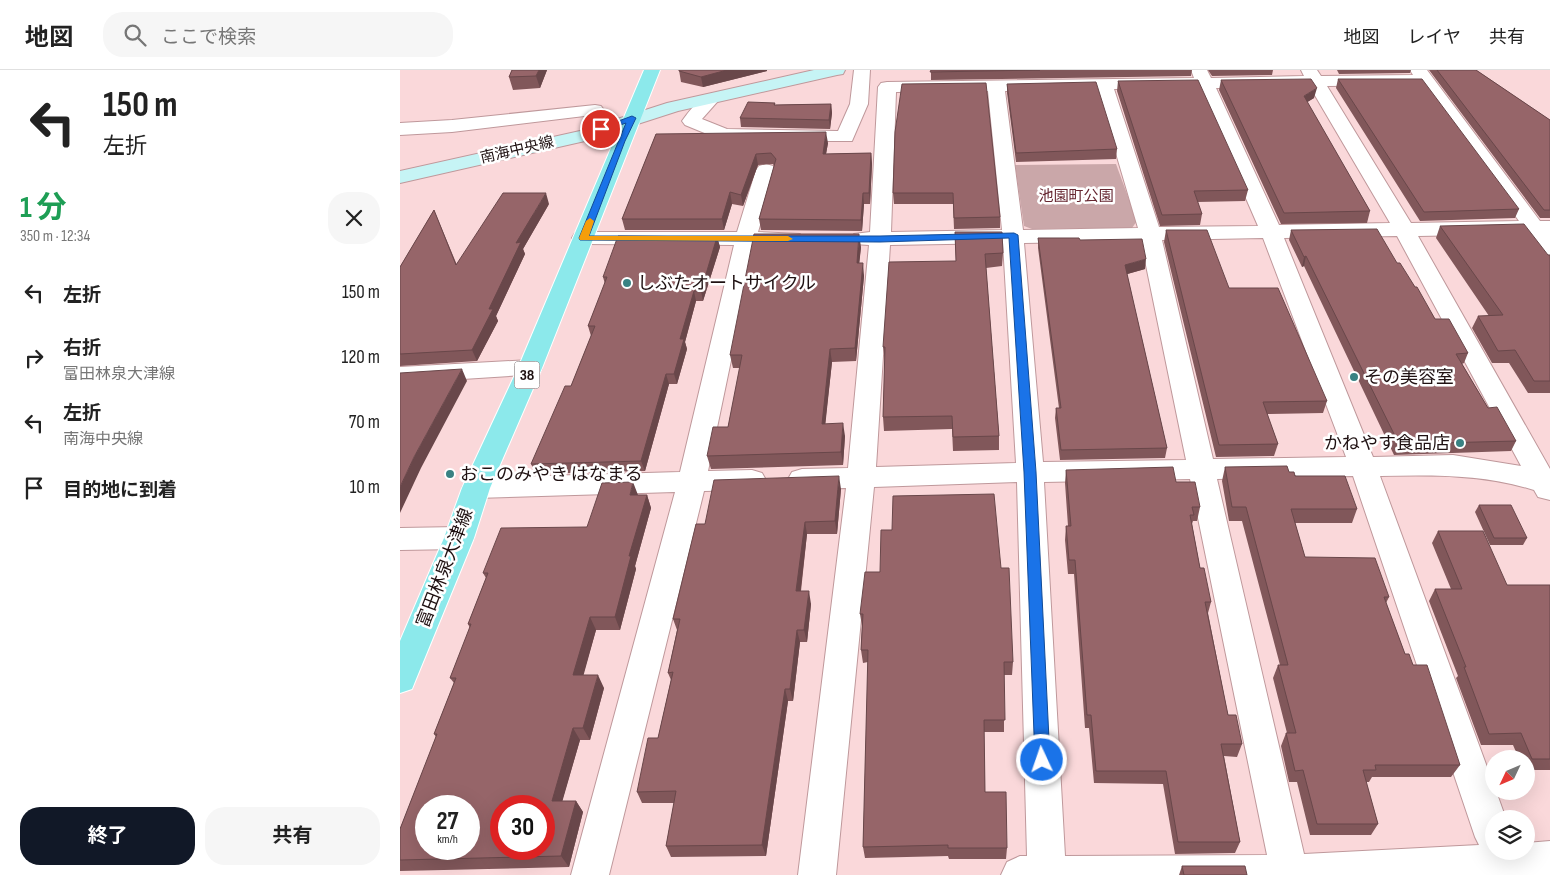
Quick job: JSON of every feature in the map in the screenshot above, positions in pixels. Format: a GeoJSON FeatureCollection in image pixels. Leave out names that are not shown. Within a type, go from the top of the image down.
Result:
{"type":"FeatureCollection","features":[{"type":"Feature","properties":{"kind":"main road","name":"富田林泉大津線"},"geometry":{"type":"LineString","coordinates":[[400,680],[459,538],[476,488],[530,368],[621,141],[652,70]]}},
{"type":"Feature","properties":{"kind":"street","name":"南海中央線"},"geometry":{"type":"LineString","coordinates":[[400,177],[585,135],[632,118],[837,70]]}},
{"type":"Feature","properties":{"kind":"street"},"geometry":{"type":"LineString","coordinates":[[845,137],[859,104],[862,70]]}},
{"type":"Feature","properties":{"kind":"street"},"geometry":{"type":"LineString","coordinates":[[1312,75],[1404,229],[1548,488]]}},
{"type":"Feature","properties":{"kind":"street"},"geometry":{"type":"LineString","coordinates":[[817,875],[861,478],[880,239],[887,87],[1104,85],[1203,77],[1422,75],[1542,227],[1550,248]]}},
{"type":"Feature","properties":{"kind":"street"},"geometry":{"type":"LineString","coordinates":[[1203,77],[1271,231],[1363,466],[1485,813]]}},
{"type":"Feature","properties":{"kind":"street"},"geometry":{"type":"LineString","coordinates":[[1104,85],[1150,233],[1290,874]]}},
{"type":"Feature","properties":{"kind":"street"},"geometry":{"type":"LineString","coordinates":[[996,86],[1014,235],[1030,472],[1047,875]]}},
{"type":"Feature","properties":{"kind":"street"},"geometry":{"type":"LineString","coordinates":[[709,101],[691,120],[724,135],[885,136]]}},
{"type":"Feature","properties":{"kind":"street"},"geometry":{"type":"LineString","coordinates":[[400,129],[452,126],[595,110]]}},
{"type":"Feature","properties":{"kind":"street"},"geometry":{"type":"LineString","coordinates":[[590,875],[692,482],[746,239],[766,170]]}},
{"type":"Feature","properties":{"kind":"street"},"geometry":{"type":"LineString","coordinates":[[842,239],[1542,227]]}},
{"type":"Feature","properties":{"kind":"street"},"geometry":{"type":"LineString","coordinates":[[583,238],[813,239]]}},
{"type":"Feature","properties":{"kind":"street"},"geometry":{"type":"LineString","coordinates":[[400,375],[530,368]]}},
{"type":"Feature","properties":{"kind":"street"},"geometry":{"type":"LineString","coordinates":[[476,488],[1030,472],[1453,464],[1509,472],[1548,488]]}},
{"type":"Feature","properties":{"kind":"street"},"geometry":{"type":"LineString","coordinates":[[400,539],[459,538]]}},
{"type":"Feature","properties":{"kind":"street"},"geometry":{"type":"LineString","coordinates":[[1020,875],[1290,874],[1485,857]]}},
{"type":"Feature","properties":{"kind":"street"},"geometry":{"type":"LineString","coordinates":[[1535,859],[1550,860]]}},
{"type":"Feature","properties":{"kind":"green space","name":"池園町公園"},"geometry":{"type":"Polygon","coordinates":[[[1116,164],[1137,221],[1132,228],[1032,229],[1024,226],[1015,165],[1116,164]]]}},
{"type":"Feature","properties":{"kind":"building"},"geometry":{"type":"Polygon","coordinates":[[[512,70],[539,70],[536,76],[509,77],[512,70]]]}},
{"type":"Feature","properties":{"kind":"building"},"geometry":{"type":"Polygon","coordinates":[[[679,70],[727,70],[701,77],[679,70]]]}},
{"type":"Feature","properties":{"kind":"building"},"geometry":{"type":"Polygon","coordinates":[[[931,70],[1040,70],[930,72],[931,70]]]}},
{"type":"Feature","properties":{"kind":"building"},"geometry":{"type":"Polygon","coordinates":[[[1437,70],[1476,70],[1550,120],[1550,210],[1544,210],[1437,70]]]}},
{"type":"Feature","properties":{"kind":"building"},"geometry":{"type":"Polygon","coordinates":[[[1311,79],[1317,88],[1304,96],[1370,211],[1284,213],[1221,80],[1311,79]]]}},
{"type":"Feature","properties":{"kind":"building"},"geometry":{"type":"Polygon","coordinates":[[[1338,79],[1422,79],[1519,209],[1424,212],[1338,79]]]}},
{"type":"Feature","properties":{"kind":"building"},"geometry":{"type":"Polygon","coordinates":[[[1198,80],[1248,190],[1194,191],[1202,214],[1162,215],[1118,81],[1198,80]]]}},
{"type":"Feature","properties":{"kind":"building"},"geometry":{"type":"Polygon","coordinates":[[[1096,82],[1117,149],[1016,153],[1007,84],[1096,82]]]}},
{"type":"Feature","properties":{"kind":"building"},"geometry":{"type":"Polygon","coordinates":[[[986,83],[1000,217],[954,218],[953,193],[893,193],[895,132],[902,84],[986,83]]]}},
{"type":"Feature","properties":{"kind":"building"},"geometry":{"type":"Polygon","coordinates":[[[748,102],[775,103],[774,105],[831,104],[829,120],[740,118],[748,102]]]}},
{"type":"Feature","properties":{"kind":"building"},"geometry":{"type":"Polygon","coordinates":[[[826,132],[823,154],[871,153],[869,193],[863,193],[861,220],[759,219],[776,159],[771,153],[756,154],[741,195],[730,192],[722,219],[622,219],[656,134],[826,132]]]}},
{"type":"Feature","properties":{"kind":"building"},"geometry":{"type":"Polygon","coordinates":[[[503,193],[546,193],[516,243],[521,242],[489,309],[493,309],[472,350],[400,354],[400,267],[434,210],[456,265],[503,193]]]}},
{"type":"Feature","properties":{"kind":"building"},"geometry":{"type":"Polygon","coordinates":[[[1524,224],[1548,255],[1550,255],[1550,381],[1534,381],[1515,350],[1498,351],[1478,316],[1503,315],[1440,226],[1524,224]]]}},
{"type":"Feature","properties":{"kind":"building"},"geometry":{"type":"Polygon","coordinates":[[[1377,229],[1397,263],[1400,263],[1415,287],[1417,287],[1435,319],[1449,319],[1468,353],[1456,354],[1488,408],[1497,407],[1516,441],[1399,444],[1306,256],[1304,257],[1291,230],[1377,229]]]}},
{"type":"Feature","properties":{"kind":"building"},"geometry":{"type":"Polygon","coordinates":[[[1166,230],[1207,230],[1229,288],[1278,288],[1327,401],[1263,402],[1278,444],[1219,445],[1166,230]]]}},
{"type":"Feature","properties":{"kind":"building"},"geometry":{"type":"Polygon","coordinates":[[[955,232],[1002,232],[1003,253],[985,254],[999,436],[953,437],[952,416],[883,417],[885,347],[883,347],[889,262],[956,261],[955,232]]]}},
{"type":"Feature","properties":{"kind":"building"},"geometry":{"type":"Polygon","coordinates":[[[754,234],[859,234],[857,263],[863,263],[855,348],[830,349],[822,424],[843,423],[841,452],[707,456],[713,427],[728,427],[742,355],[730,355],[754,234]]]}},
{"type":"Feature","properties":{"kind":"building"},"geometry":{"type":"Polygon","coordinates":[[[618,236],[717,237],[701,291],[694,291],[680,339],[684,339],[674,374],[666,374],[641,461],[531,464],[565,386],[571,386],[595,326],[588,326],[607,277],[603,277],[618,236]]]}},
{"type":"Feature","properties":{"kind":"building"},"geometry":{"type":"Polygon","coordinates":[[[1038,238],[1079,238],[1080,240],[1142,239],[1146,259],[1125,265],[1167,448],[1061,450],[1056,408],[1061,408],[1038,238]]]}},
{"type":"Feature","properties":{"kind":"building"},"geometry":{"type":"Polygon","coordinates":[[[462,369],[414,457],[400,487],[400,373],[462,369]]]}},
{"type":"Feature","properties":{"kind":"building"},"geometry":{"type":"Polygon","coordinates":[[[1287,466],[1289,472],[1294,472],[1295,476],[1345,476],[1357,509],[1291,509],[1305,557],[1375,558],[1389,597],[1384,597],[1405,654],[1409,654],[1413,665],[1427,665],[1460,765],[1375,765],[1376,770],[1363,770],[1378,824],[1317,824],[1303,770],[1295,771],[1286,733],[1296,733],[1278,665],[1288,665],[1246,507],[1232,507],[1225,467],[1287,466]]]}},
{"type":"Feature","properties":{"kind":"building"},"geometry":{"type":"Polygon","coordinates":[[[1173,467],[1176,482],[1195,482],[1200,507],[1192,507],[1194,515],[1190,515],[1200,568],[1204,568],[1211,602],[1205,602],[1228,715],[1236,715],[1242,744],[1221,744],[1240,842],[1178,842],[1166,771],[1096,771],[1091,715],[1087,715],[1075,560],[1069,560],[1066,526],[1071,526],[1066,470],[1173,467]]]}},
{"type":"Feature","properties":{"kind":"building"},"geometry":{"type":"Polygon","coordinates":[[[839,476],[835,521],[805,522],[796,591],[809,591],[804,630],[797,630],[790,689],[785,689],[762,845],[666,846],[676,791],[637,792],[648,738],[658,738],[673,672],[668,673],[680,619],[673,619],[696,524],[705,524],[714,480],[839,476]]]}},
{"type":"Feature","properties":{"kind":"building"},"geometry":{"type":"Polygon","coordinates":[[[633,482],[630,495],[647,495],[629,556],[631,556],[615,617],[590,617],[573,675],[598,675],[583,728],[573,728],[554,795],[490,795],[490,858],[480,858],[480,795],[415,795],[415,860],[400,860],[400,829],[437,734],[434,734],[456,678],[450,678],[488,573],[483,573],[501,528],[587,527],[602,483],[633,482]]]}},
{"type":"Feature","properties":{"kind":"building"},"geometry":{"type":"Polygon","coordinates":[[[994,494],[1001,568],[1009,568],[1013,662],[1004,662],[1005,720],[984,720],[985,792],[1006,792],[1007,848],[948,848],[948,845],[863,847],[868,650],[861,650],[863,614],[860,614],[865,572],[880,572],[881,530],[892,530],[893,496],[994,494]]]}},
{"type":"Feature","properties":{"kind":"building"},"geometry":{"type":"Polygon","coordinates":[[[1479,505],[1511,505],[1527,538],[1494,538],[1479,505]]]}},
{"type":"Feature","properties":{"kind":"building"},"geometry":{"type":"Polygon","coordinates":[[[1438,531],[1483,531],[1507,585],[1550,585],[1550,759],[1535,759],[1535,750],[1528,750],[1521,733],[1489,734],[1464,667],[1466,667],[1435,589],[1462,589],[1438,531]]]}},
{"type":"Feature","properties":{"kind":"building"},"geometry":{"type":"Polygon","coordinates":[[[555,801],[576,801],[561,856],[555,856],[555,801]]]}},
{"type":"Feature","properties":{"kind":"building"},"geometry":{"type":"Polygon","coordinates":[[[1182,866],[1245,866],[1247,875],[1184,875],[1182,866]]]}},
{"type":"Feature","properties":{"kind":"slow traffic"},"geometry":{"type":"LineString","coordinates":[[590,221],[583,238],[788,239]]}},
{"type":"Feature","properties":{"kind":"place","name":"しぶたオートサイクル"},"geometry":{"type":"Point","coordinates":[627,283]}},
{"type":"Feature","properties":{"kind":"place","name":"その美容室"},"geometry":{"type":"Point","coordinates":[1354,377]}},
{"type":"Feature","properties":{"kind":"place","name":"かねやす食品店"},"geometry":{"type":"Point","coordinates":[1460,443]}},
{"type":"Feature","properties":{"kind":"place","name":"おこのみやき はなまる"},"geometry":{"type":"Point","coordinates":[450,474]}},
{"type":"Feature","properties":{"kind":"route"},"geometry":{"type":"LineString","coordinates":[[601,129],[632,118],[583,238],[880,239],[1014,235],[1030,472],[1042,760]]}}]}
